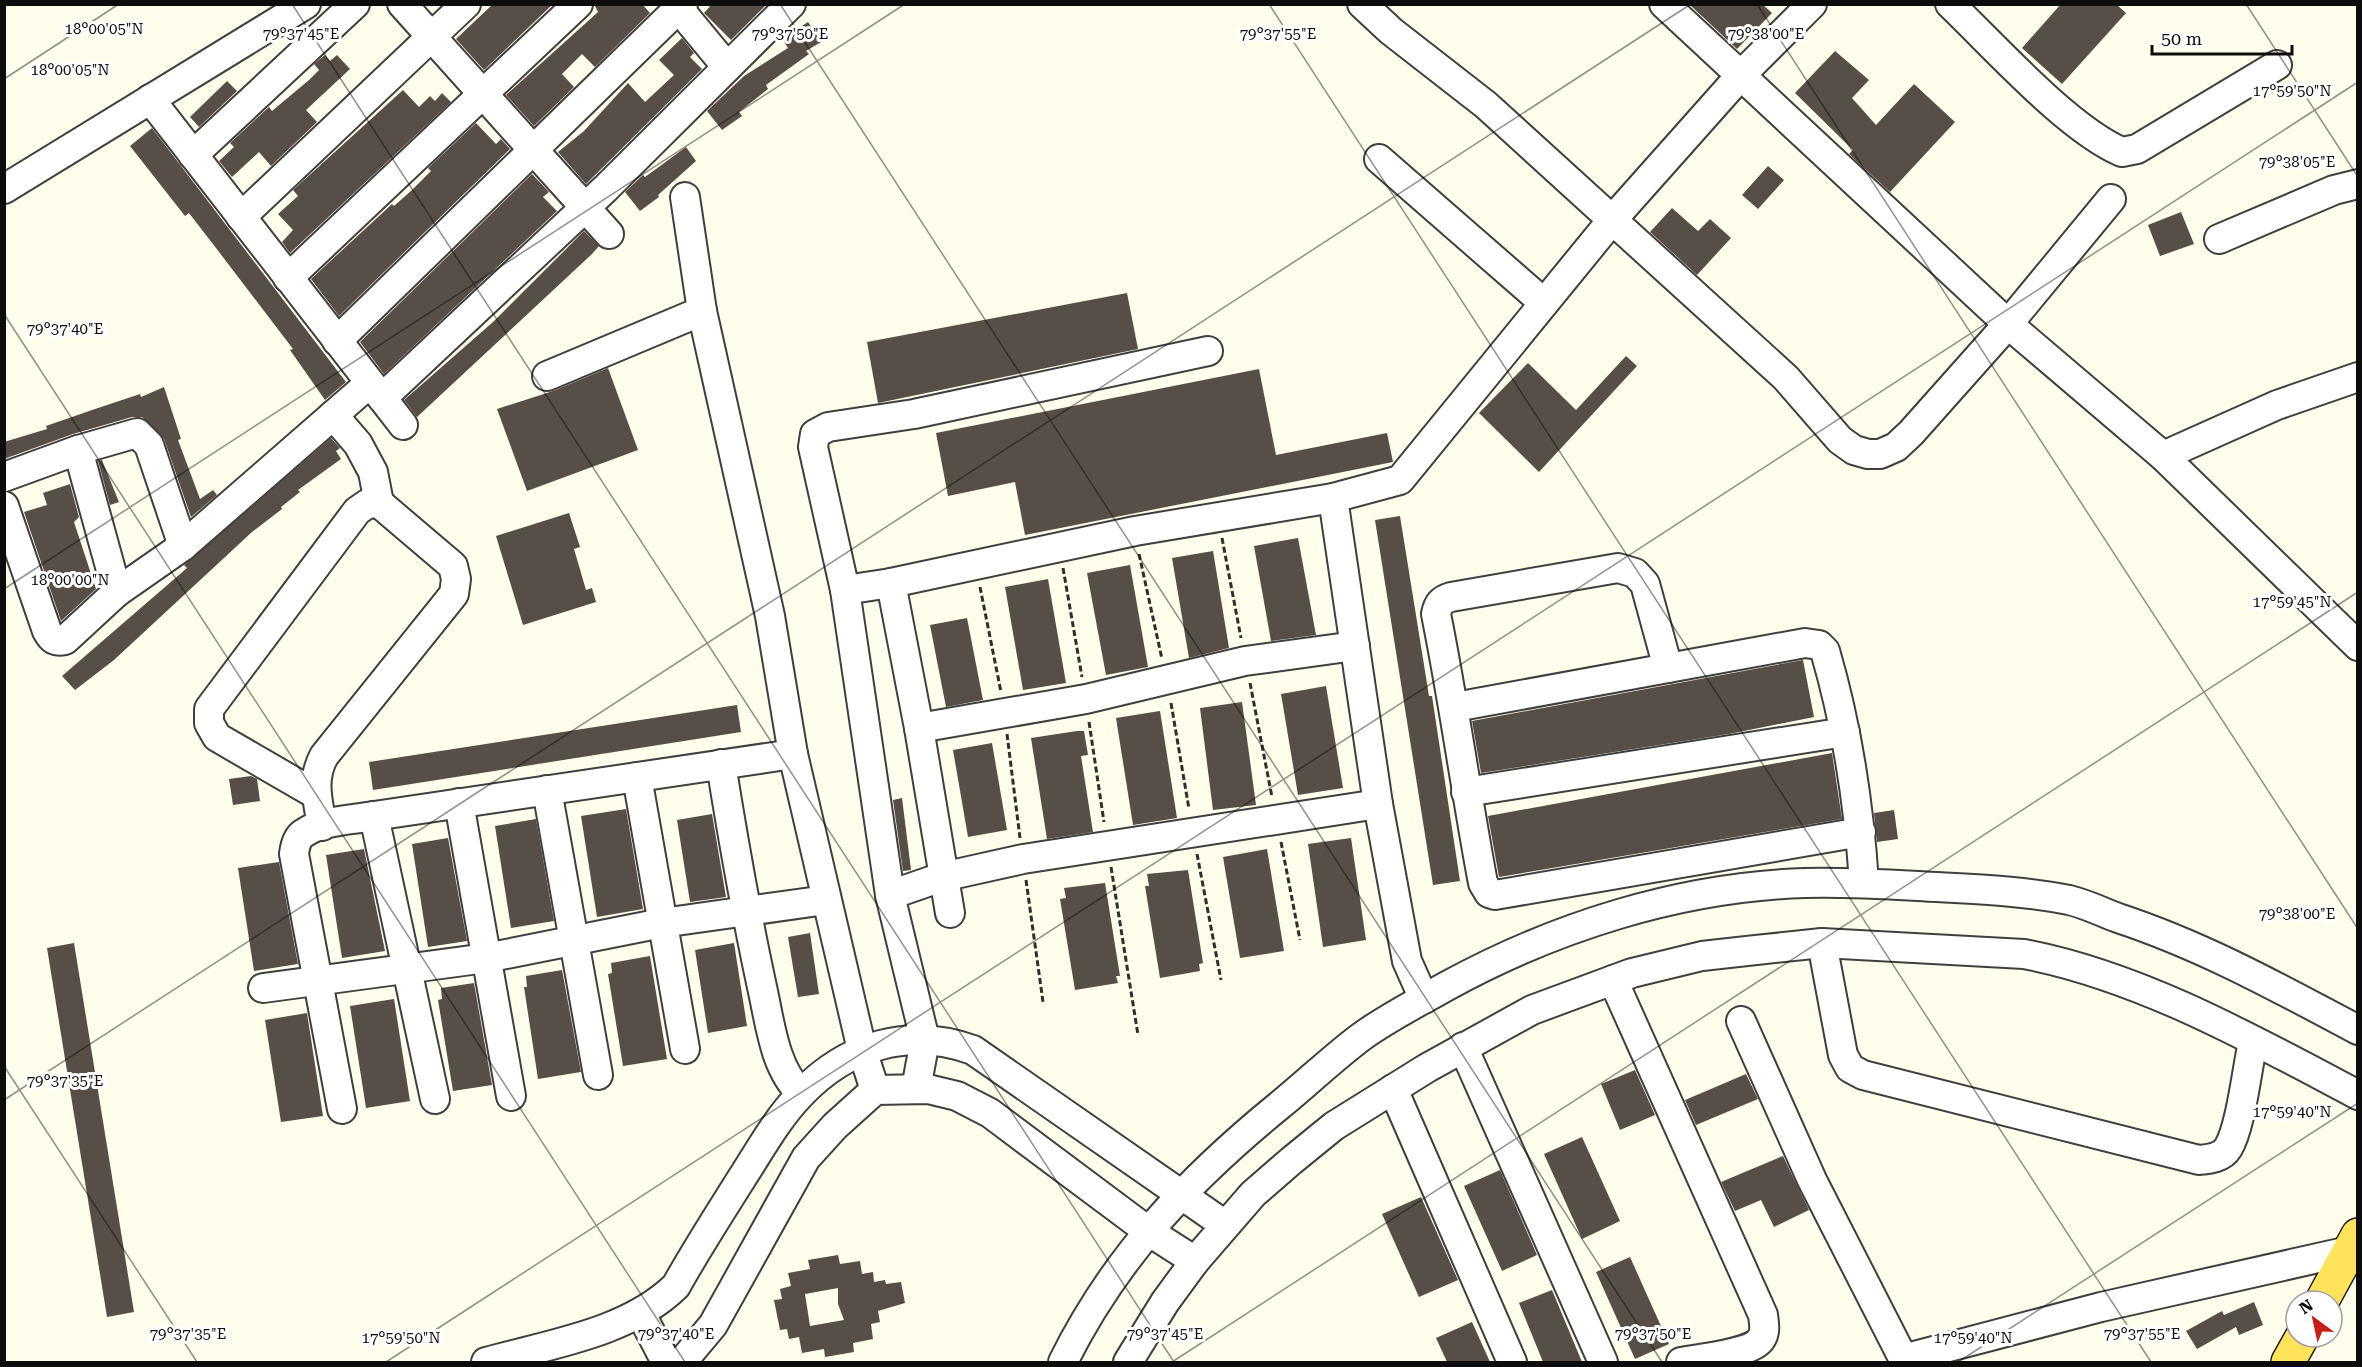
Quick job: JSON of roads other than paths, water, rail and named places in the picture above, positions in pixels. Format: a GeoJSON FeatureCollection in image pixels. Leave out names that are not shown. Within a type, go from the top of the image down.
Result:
{"type":"FeatureCollection","features":[{"type":"Feature","properties":{"kind":"main road"},"geometry":{"type":"LineString","coordinates":[[2328,1289],[2353,1243]]}},
{"type":"Feature","properties":{"kind":"street"},"geometry":{"type":"LineString","coordinates":[[4,189],[306,4]]}},
{"type":"Feature","properties":{"kind":"street"},"geometry":{"type":"LineString","coordinates":[[192,155],[355,4]]}},
{"type":"Feature","properties":{"kind":"street"},"geometry":{"type":"LineString","coordinates":[[402,4],[609,234]]}},
{"type":"Feature","properties":{"kind":"street"},"geometry":{"type":"LineString","coordinates":[[241,217],[466,4]]}},
{"type":"Feature","properties":{"kind":"street"},"geometry":{"type":"LineString","coordinates":[[288,278],[578,4]]}},
{"type":"Feature","properties":{"kind":"street"},"geometry":{"type":"LineString","coordinates":[[4,506],[51,639],[65,640],[117,592],[183,546],[333,415],[376,391],[585,207],[791,4]]}},
{"type":"Feature","properties":{"kind":"street"},"geometry":{"type":"LineString","coordinates":[[1362,4],[1391,31],[1486,105],[1786,378],[1840,440],[1854,450],[1868,454],[1880,454],[1896,447],[1911,433],[2008,324],[2111,199]]}},
{"type":"Feature","properties":{"kind":"street"},"geometry":{"type":"LineString","coordinates":[[1664,4],[2008,324],[2163,456],[2358,646]]}},
{"type":"Feature","properties":{"kind":"street"},"geometry":{"type":"LineString","coordinates":[[845,590],[891,583],[1135,531],[1333,498],[1400,480],[1612,220],[1742,75],[1812,4]]}},
{"type":"Feature","properties":{"kind":"street"},"geometry":{"type":"LineString","coordinates":[[1950,4],[2049,99],[2093,135],[2122,152],[2137,149],[2277,65]]}},
{"type":"Feature","properties":{"kind":"street"},"geometry":{"type":"LineString","coordinates":[[337,340],[679,6],[727,67]]}},
{"type":"Feature","properties":{"kind":"street"},"geometry":{"type":"LineString","coordinates":[[150,99],[403,425]]}},
{"type":"Feature","properties":{"kind":"street"},"geometry":{"type":"LineString","coordinates":[[1379,159],[1544,303]]}},
{"type":"Feature","properties":{"kind":"street"},"geometry":{"type":"LineString","coordinates":[[2219,239],[2334,190],[2358,184]]}},
{"type":"Feature","properties":{"kind":"street"},"geometry":{"type":"LineString","coordinates":[[685,197],[702,310],[770,616],[793,754],[861,1050],[875,1090]]}},
{"type":"Feature","properties":{"kind":"street"},"geometry":{"type":"LineString","coordinates":[[547,376],[702,310]]}},
{"type":"Feature","properties":{"kind":"street"},"geometry":{"type":"LineString","coordinates":[[916,1089],[925,1040],[890,896],[845,590],[813,447],[815,434],[820,429],[914,414],[1208,351]]}},
{"type":"Feature","properties":{"kind":"street"},"geometry":{"type":"LineString","coordinates":[[2163,456],[2277,405],[2358,376]]}},
{"type":"Feature","properties":{"kind":"street"},"geometry":{"type":"LineString","coordinates":[[322,826],[316,771],[328,749],[454,594],[456,579],[453,566],[379,503],[373,472],[358,444],[333,415]]}},
{"type":"Feature","properties":{"kind":"street"},"geometry":{"type":"LineString","coordinates":[[4,477],[78,450],[137,433],[149,445],[183,546]]}},
{"type":"Feature","properties":{"kind":"street"},"geometry":{"type":"LineString","coordinates":[[78,450],[117,592]]}},
{"type":"Feature","properties":{"kind":"street"},"geometry":{"type":"LineString","coordinates":[[1333,498],[1378,804],[1407,961],[1424,999]]}},
{"type":"Feature","properties":{"kind":"street"},"geometry":{"type":"LineString","coordinates":[[317,795],[217,737],[209,723],[209,709],[357,511],[367,504],[379,503]]}},
{"type":"Feature","properties":{"kind":"street"},"geometry":{"type":"LineString","coordinates":[[1668,668],[1645,584],[1635,573],[1618,568],[1443,600],[1436,614],[1455,707],[1466,792],[1484,883],[1489,893],[1495,895],[1861,832]]}},
{"type":"Feature","properties":{"kind":"street"},"geometry":{"type":"LineString","coordinates":[[891,583],[919,728],[942,877],[950,913]]}},
{"type":"Feature","properties":{"kind":"street"},"geometry":{"type":"LineString","coordinates":[[1455,707],[1812,643],[1825,651],[1845,732],[1861,832],[1864,883]]}},
{"type":"Feature","properties":{"kind":"street"},"geometry":{"type":"LineString","coordinates":[[919,728],[1086,699],[1245,661],[1355,646]]}},
{"type":"Feature","properties":{"kind":"street"},"geometry":{"type":"LineString","coordinates":[[1466,792],[1845,732]]}},
{"type":"Feature","properties":{"kind":"street"},"geometry":{"type":"LineString","coordinates":[[342,1109],[294,854],[296,843],[303,833],[322,826],[374,816],[793,754]]}},
{"type":"Feature","properties":{"kind":"street"},"geometry":{"type":"LineString","coordinates":[[721,764],[745,910],[780,1059],[785,1073],[801,1094]]}},
{"type":"Feature","properties":{"kind":"street"},"geometry":{"type":"LineString","coordinates":[[637,777],[685,1049]]}},
{"type":"Feature","properties":{"kind":"street"},"geometry":{"type":"LineString","coordinates":[[547,790],[598,1075]]}},
{"type":"Feature","properties":{"kind":"street"},"geometry":{"type":"LineString","coordinates":[[459,803],[511,1096]]}},
{"type":"Feature","properties":{"kind":"street"},"geometry":{"type":"LineString","coordinates":[[890,896],[942,877],[1023,859],[1378,804]]}},
{"type":"Feature","properties":{"kind":"street"},"geometry":{"type":"LineString","coordinates":[[374,816],[435,1099]]}},
{"type":"Feature","properties":{"kind":"street"},"geometry":{"type":"LineString","coordinates":[[1063,1362],[1086,1317],[1148,1231],[1180,1194],[1219,1157],[1362,1037],[1424,999],[1508,954],[1615,915],[1691,897],[1801,884],[1864,883],[2033,894],[2074,901],[2157,931],[2223,959],[2358,1030]]}},
{"type":"Feature","properties":{"kind":"street"},"geometry":{"type":"LineString","coordinates":[[263,988],[486,958],[662,923],[826,900]]}},
{"type":"Feature","properties":{"kind":"street"},"geometry":{"type":"LineString","coordinates":[[1822,943],[1843,1054],[1850,1068],[1863,1076],[2199,1160],[2216,1158],[2228,1149],[2235,1130],[2253,1041]]}},
{"type":"Feature","properties":{"kind":"street"},"geometry":{"type":"LineString","coordinates":[[1128,1362],[1165,1302],[1225,1225],[1253,1194],[1325,1133],[1463,1047],[1532,1010],[1613,980],[1701,956],[1822,943],[2014,953],[2057,960],[2135,988],[2253,1041],[2358,1095]]}},
{"type":"Feature","properties":{"kind":"street"},"geometry":{"type":"LineString","coordinates":[[1613,980],[1763,1315],[1764,1331],[1761,1341],[1748,1349],[1681,1362]]}},
{"type":"Feature","properties":{"kind":"street"},"geometry":{"type":"LineString","coordinates":[[1740,1021],[1812,1180],[1904,1361],[2101,1307],[2353,1243]]}},
{"type":"Feature","properties":{"kind":"street"},"geometry":{"type":"LineString","coordinates":[[486,1362],[622,1323],[641,1314],[676,1286],[765,1142],[801,1094],[861,1050],[882,1042],[925,1040],[953,1043],[973,1050],[1225,1225]]}},
{"type":"Feature","properties":{"kind":"street"},"geometry":{"type":"LineString","coordinates":[[1463,1047],[1603,1362]]}},
{"type":"Feature","properties":{"kind":"street"},"geometry":{"type":"LineString","coordinates":[[682,1362],[713,1325],[806,1158],[835,1126],[875,1090],[916,1089],[957,1096],[990,1113],[1148,1231],[1196,1261]]}},
{"type":"Feature","properties":{"kind":"street"},"geometry":{"type":"LineString","coordinates":[[1393,1089],[1512,1362]]}},
{"type":"Feature","properties":{"kind":"street"},"geometry":{"type":"LineString","coordinates":[[641,1314],[666,1362]]}}]}
